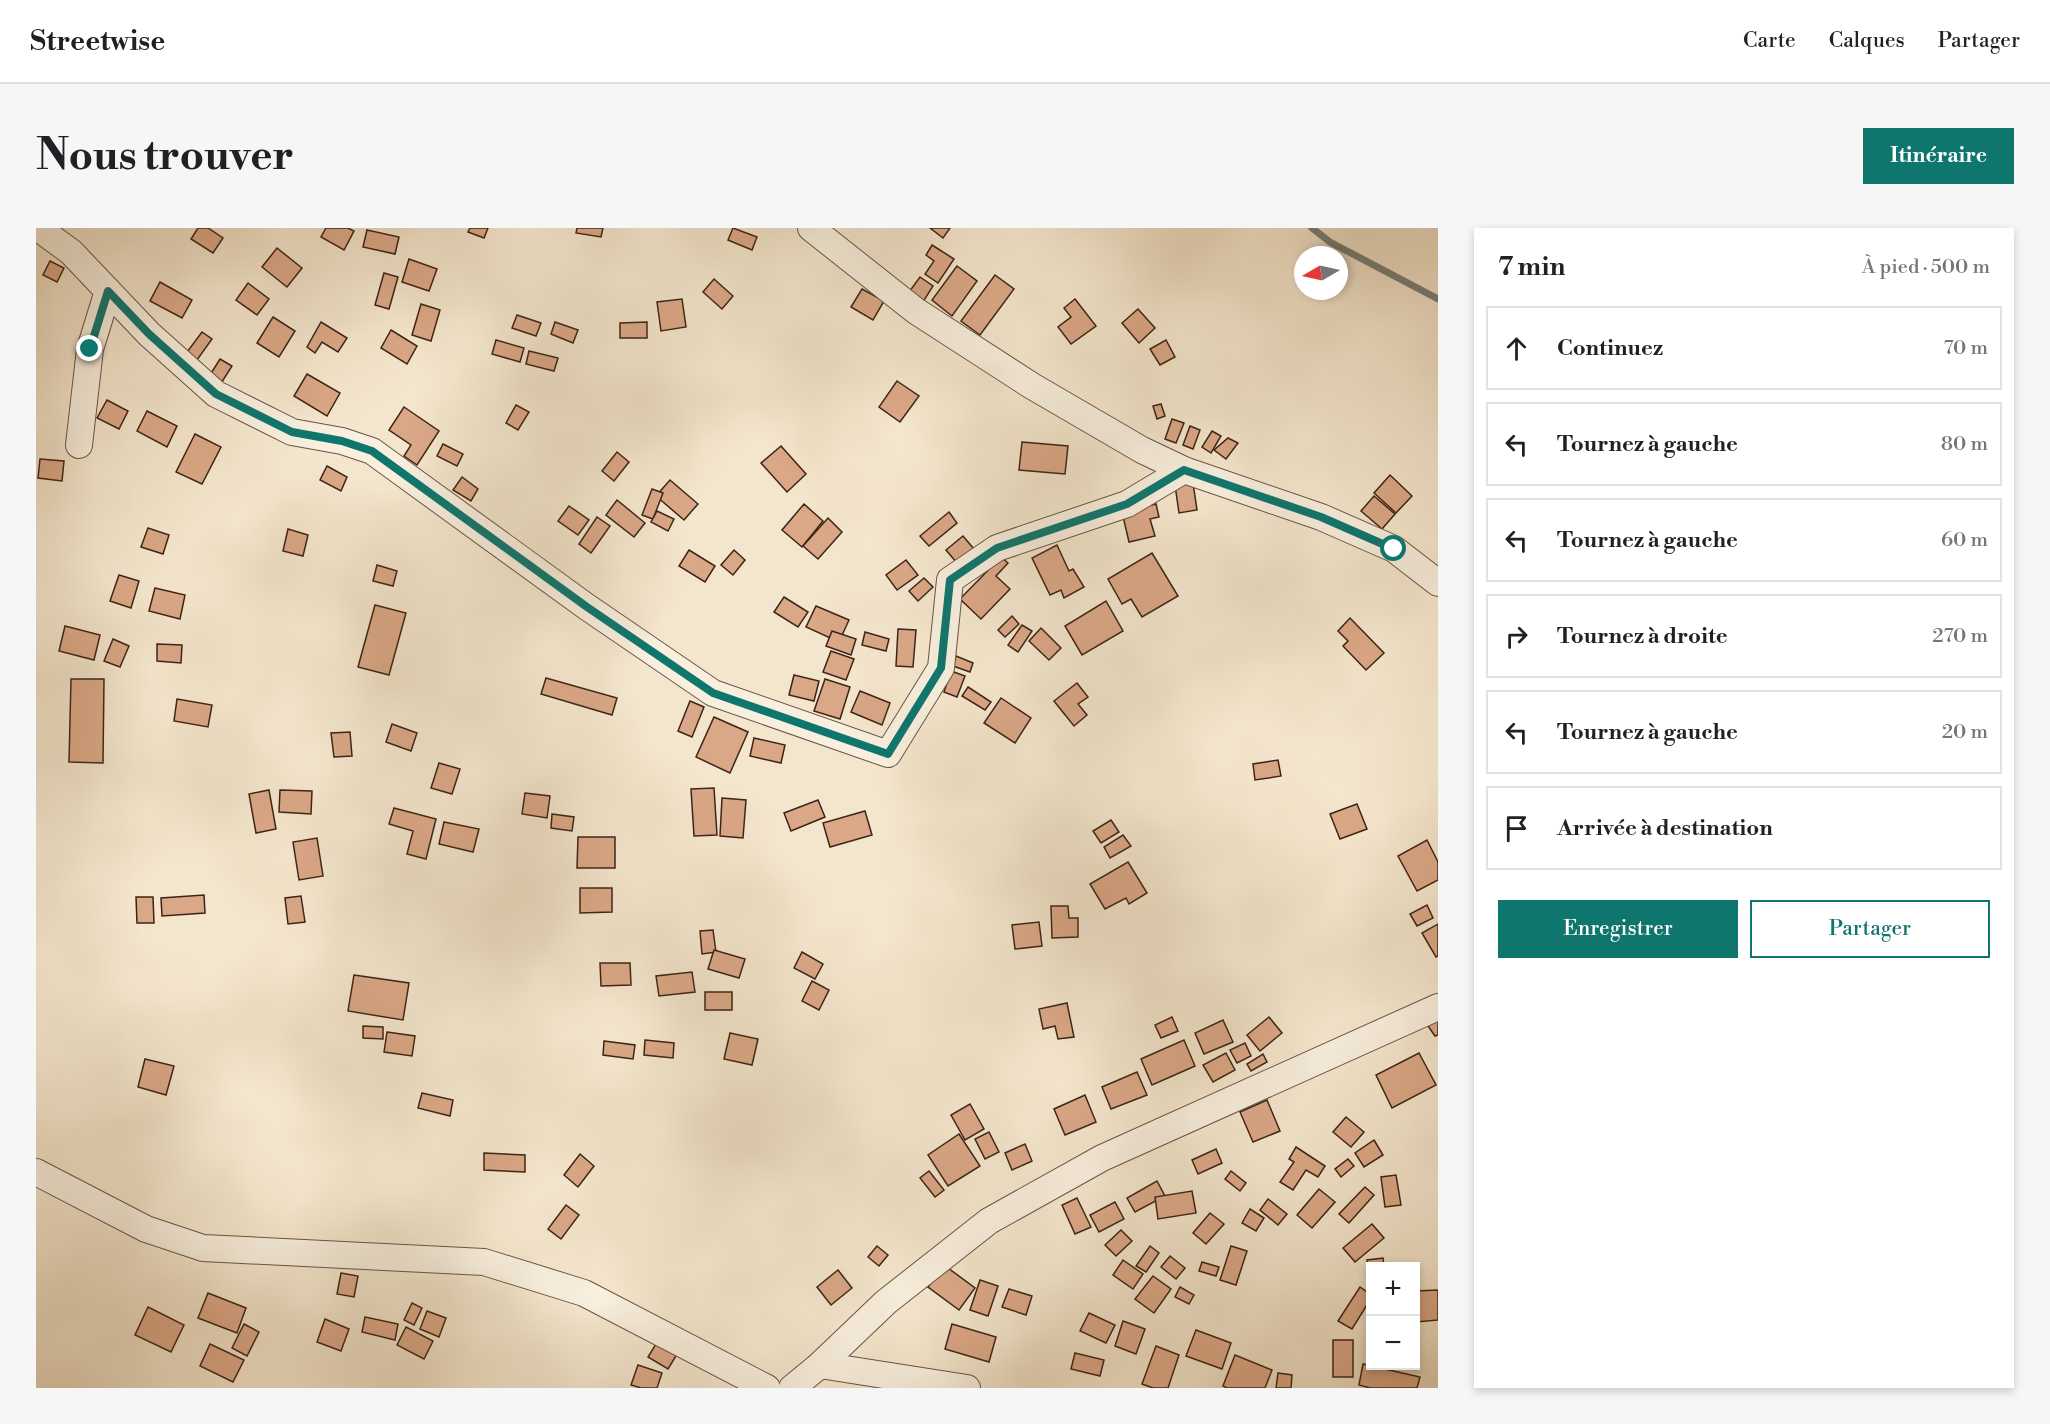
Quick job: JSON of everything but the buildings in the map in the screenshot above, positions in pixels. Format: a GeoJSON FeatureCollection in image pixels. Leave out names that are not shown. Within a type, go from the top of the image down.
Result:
{"type":"FeatureCollection","features":[{"type":"Feature","properties":{"kind":"street"},"geometry":{"type":"LineString","coordinates":[[38,228],[71,252],[149,334],[216,394],[292,432],[342,441],[372,451],[587,607],[713,693],[888,754],[941,668],[950,580],[997,548],[1127,504],[1184,470]]}},
{"type":"Feature","properties":{"kind":"street"},"geometry":{"type":"LineString","coordinates":[[811,228],[916,311],[1042,392],[1142,450],[1184,470],[1321,517],[1394,549],[1438,584]]}},
{"type":"Feature","properties":{"kind":"street"},"geometry":{"type":"LineString","coordinates":[[79,445],[90,349],[108,291]]}},
{"type":"Feature","properties":{"kind":"street"},"geometry":{"type":"LineString","coordinates":[[792,1388],[820,1365],[886,1302],[989,1221],[1102,1158],[1438,1007]]}},
{"type":"Feature","properties":{"kind":"street"},"geometry":{"type":"LineString","coordinates":[[36,1172],[146,1229],[203,1248],[484,1262],[584,1293],[767,1388]]}},
{"type":"Feature","properties":{"kind":"street"},"geometry":{"type":"LineString","coordinates":[[820,1365],[967,1388]]}},
{"type":"Feature","properties":{"kind":"waterway"},"geometry":{"type":"LineString","coordinates":[[1312,228],[1330,242],[1438,299]]}},
{"type":"Feature","properties":{"kind":"route"},"geometry":{"type":"LineString","coordinates":[[90,349],[108,291],[149,334],[216,394],[292,432],[342,441],[372,451],[587,607],[713,693],[888,754],[941,668],[950,580],[997,548],[1127,504],[1184,470],[1321,517],[1394,549]]}}]}
